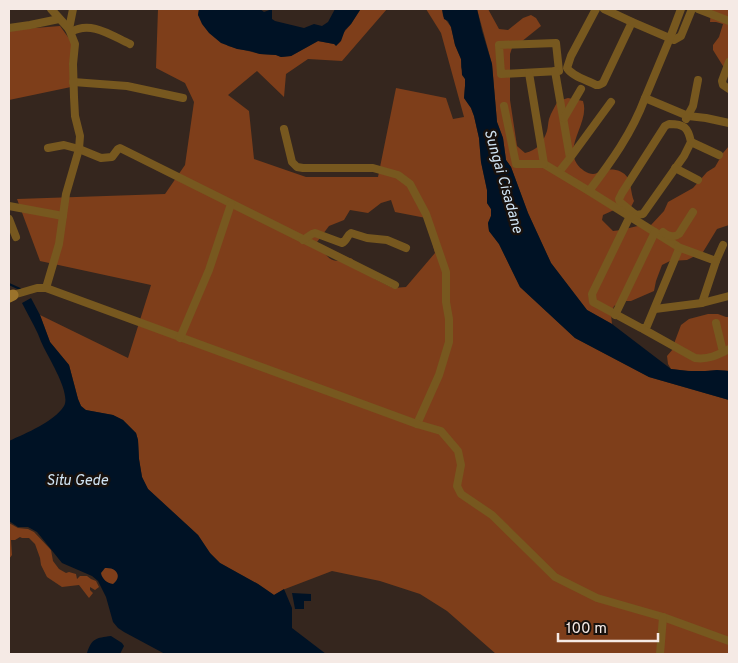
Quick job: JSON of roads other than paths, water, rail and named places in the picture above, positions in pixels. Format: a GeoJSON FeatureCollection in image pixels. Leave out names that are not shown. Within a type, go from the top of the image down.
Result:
{"type":"FeatureCollection","features":[{"type":"Feature","properties":{"kind":"street"},"geometry":{"type":"LineString","coordinates":[[46,288],[59,244],[66,194],[79,149],[80,136],[73,82],[75,44],[70,30],[51,9]]}},
{"type":"Feature","properties":{"kind":"street"},"geometry":{"type":"LineString","coordinates":[[70,30],[73,9]]}},
{"type":"Feature","properties":{"kind":"street"},"geometry":{"type":"LineString","coordinates":[[596,9],[571,56],[567,68],[570,73],[596,85],[603,83],[632,22]]}},
{"type":"Feature","properties":{"kind":"street"},"geometry":{"type":"LineString","coordinates":[[604,9],[674,40],[681,36],[692,9]]}},
{"type":"Feature","properties":{"kind":"street"},"geometry":{"type":"LineString","coordinates":[[589,191],[609,164],[637,118],[681,9]]}},
{"type":"Feature","properties":{"kind":"street"},"geometry":{"type":"LineString","coordinates":[[698,9],[729,21]]}},
{"type":"Feature","properties":{"kind":"street"},"geometry":{"type":"LineString","coordinates":[[9,28],[59,19]]}},
{"type":"Feature","properties":{"kind":"street"},"geometry":{"type":"LineString","coordinates":[[70,30],[80,28],[102,30],[130,44]]}},
{"type":"Feature","properties":{"kind":"street"},"geometry":{"type":"LineString","coordinates":[[556,43],[559,71],[556,71],[500,74],[499,45],[556,43]]}},
{"type":"Feature","properties":{"kind":"street"},"geometry":{"type":"LineString","coordinates":[[729,62],[722,81],[723,85],[729,89]]}},
{"type":"Feature","properties":{"kind":"street"},"geometry":{"type":"LineString","coordinates":[[556,71],[570,158]]}},
{"type":"Feature","properties":{"kind":"street"},"geometry":{"type":"LineString","coordinates":[[528,73],[544,164]]}},
{"type":"Feature","properties":{"kind":"street"},"geometry":{"type":"LineString","coordinates":[[682,125],[693,106],[698,80]]}},
{"type":"Feature","properties":{"kind":"street"},"geometry":{"type":"LineString","coordinates":[[73,82],[127,86],[183,98]]}},
{"type":"Feature","properties":{"kind":"street"},"geometry":{"type":"LineString","coordinates":[[564,118],[581,89]]}},
{"type":"Feature","properties":{"kind":"street"},"geometry":{"type":"LineString","coordinates":[[645,98],[688,116],[729,122]]}},
{"type":"Feature","properties":{"kind":"street"},"geometry":{"type":"LineString","coordinates":[[559,172],[611,102]]}},
{"type":"Feature","properties":{"kind":"street"},"geometry":{"type":"LineString","coordinates":[[504,106],[516,164],[544,164],[668,236],[680,234],[693,212]]}},
{"type":"Feature","properties":{"kind":"street"},"geometry":{"type":"LineString","coordinates":[[633,215],[643,214],[684,156],[691,142],[687,130],[682,125],[669,124],[665,126],[619,199],[633,215],[678,247],[716,261]]}},
{"type":"Feature","properties":{"kind":"street"},"geometry":{"type":"LineString","coordinates":[[284,129],[292,162],[297,166],[303,168],[372,168],[398,175],[410,184],[426,214],[446,272],[449,342],[439,375],[417,424]]}},
{"type":"Feature","properties":{"kind":"street"},"geometry":{"type":"LineString","coordinates":[[691,142],[719,155]]}},
{"type":"Feature","properties":{"kind":"street"},"geometry":{"type":"LineString","coordinates":[[48,148],[64,145],[102,158],[112,157],[120,148],[394,286]]}},
{"type":"Feature","properties":{"kind":"street"},"geometry":{"type":"LineString","coordinates":[[675,168],[698,180]]}},
{"type":"Feature","properties":{"kind":"street"},"geometry":{"type":"LineString","coordinates":[[180,338],[209,270],[231,204]]}},
{"type":"Feature","properties":{"kind":"street"},"geometry":{"type":"LineString","coordinates":[[9,206],[63,216]]}},
{"type":"Feature","properties":{"kind":"street"},"geometry":{"type":"LineString","coordinates":[[633,215],[592,294],[592,302],[695,358],[710,358],[726,351],[716,323]]}},
{"type":"Feature","properties":{"kind":"street"},"geometry":{"type":"LineString","coordinates":[[9,219],[16,237]]}},
{"type":"Feature","properties":{"kind":"street"},"geometry":{"type":"LineString","coordinates":[[303,240],[315,233],[342,243],[351,232],[366,238],[387,240],[406,248]]}},
{"type":"Feature","properties":{"kind":"street"},"geometry":{"type":"LineString","coordinates":[[616,315],[655,232]]}},
{"type":"Feature","properties":{"kind":"street"},"geometry":{"type":"LineString","coordinates":[[702,302],[723,245]]}},
{"type":"Feature","properties":{"kind":"street"},"geometry":{"type":"LineString","coordinates":[[643,329],[647,326],[655,309],[678,253],[678,247]]}},
{"type":"Feature","properties":{"kind":"street"},"geometry":{"type":"LineString","coordinates":[[11,296],[37,288],[46,288],[417,424],[441,431],[458,451],[461,465],[457,486],[460,494],[492,515],[555,577],[597,598],[663,617],[729,641]]}},
{"type":"Feature","properties":{"kind":"street"},"geometry":{"type":"LineString","coordinates":[[655,309],[729,296]]}},
{"type":"Feature","properties":{"kind":"street"},"geometry":{"type":"LineString","coordinates":[[660,654],[663,617]]}},
{"type":"Feature","properties":{"kind":"water"},"geometry":{"type":"Polygon","coordinates":[[[199,9],[260,9],[264,12],[272,9],[272,19],[275,21],[304,28],[314,24],[322,26],[328,22],[335,9],[362,9],[345,30],[341,41],[336,46],[318,41],[291,56],[281,57],[237,49],[221,43],[202,24],[198,15],[199,9]]]}},
{"type":"Feature","properties":{"kind":"water","name":"Sungai Cisadane"},"geometry":{"type":"Polygon","coordinates":[[[442,9],[477,9],[492,64],[497,122],[503,138],[506,160],[511,167],[528,213],[551,263],[587,310],[612,324],[671,369],[729,371],[729,400],[649,377],[575,338],[520,287],[499,244],[489,231],[488,223],[491,209],[487,203],[487,190],[481,162],[479,138],[471,108],[464,98],[465,79],[462,75],[461,59],[455,45],[451,27],[448,21],[444,19],[442,9]]]}},
{"type":"Feature","properties":{"kind":"water","name":"Situ Gede"},"geometry":{"type":"Polygon","coordinates":[[[31,298],[40,315],[50,342],[69,365],[81,406],[86,410],[113,415],[123,420],[136,433],[142,477],[148,489],[198,535],[210,553],[220,563],[274,595],[284,589],[292,608],[292,628],[326,654],[165,654],[118,628],[113,622],[106,597],[98,581],[92,576],[62,563],[37,532],[28,527],[18,527],[9,521],[9,441],[54,417],[64,406],[65,401],[65,394],[59,377],[22,303],[31,298]],[[105,568],[101,573],[102,577],[113,584],[118,575],[109,568],[105,568]]]}},
{"type":"Feature","properties":{"kind":"water"},"geometry":{"type":"Polygon","coordinates":[[[292,593],[311,594],[311,601],[304,601],[304,609],[295,609],[292,593]]]}},
{"type":"Feature","properties":{"kind":"water"},"geometry":{"type":"Polygon","coordinates":[[[111,636],[124,646],[120,654],[87,653],[95,640],[111,636]]]}},
{"type":"Feature","properties":{"kind":"waterway"},"geometry":{"type":"LineString","coordinates":[[9,284],[22,291]]}}]}
